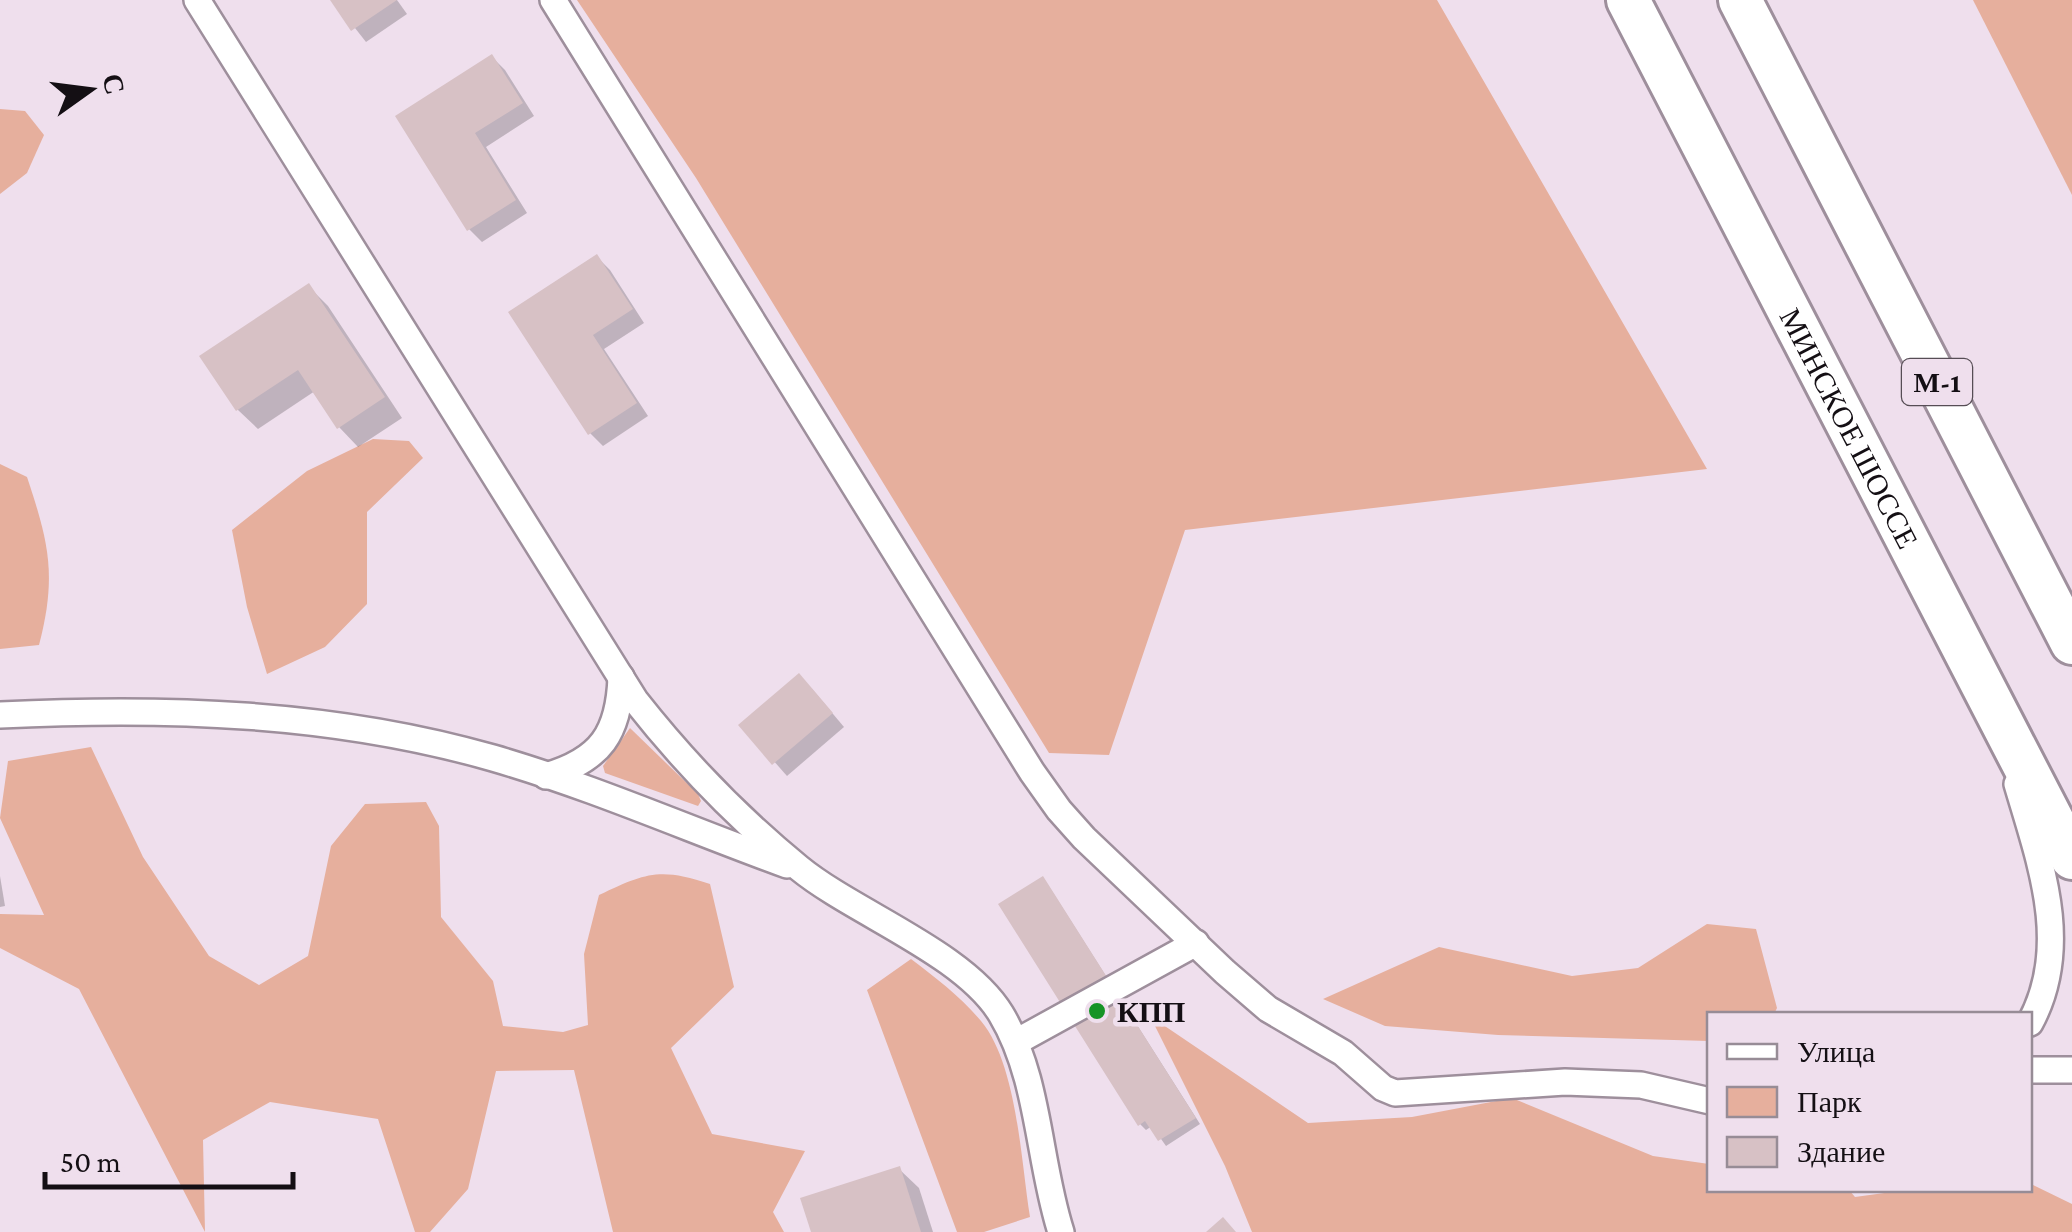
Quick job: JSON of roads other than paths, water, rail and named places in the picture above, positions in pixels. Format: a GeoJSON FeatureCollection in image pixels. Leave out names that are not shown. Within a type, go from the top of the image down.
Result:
{"type":"FeatureCollection","features":[{"type":"Feature","properties":{"kind":"highway","name":"МИНСКОЕ ШОССЕ"},"geometry":{"type":"LineString","coordinates":[[1628,0],[2072,858]]}},
{"type":"Feature","properties":{"kind":"highway","name":"М-1"},"geometry":{"type":"LineString","coordinates":[[1740,0],[2072,643]]}},
{"type":"Feature","properties":{"kind":"street"},"geometry":{"type":"LineString","coordinates":[[198,0],[654,725],[704,781],[801,870],[934,952],[972,982],[998,1010],[1016,1042],[1061,1232]]}},
{"type":"Feature","properties":{"kind":"street"},"geometry":{"type":"LineString","coordinates":[[553,0],[1032,772],[1084,838],[1268,1009],[1343,1053],[1383,1088],[1394,1092],[1566,1082],[1640,1086],[1707,1100]]}},
{"type":"Feature","properties":{"kind":"street"},"geometry":{"type":"LineString","coordinates":[[546,776],[596,753],[618,708],[621,677]]}},
{"type":"Feature","properties":{"kind":"street"},"geometry":{"type":"LineString","coordinates":[[1993,702],[2050,914],[2047,978],[2032,1018]]}},
{"type":"Feature","properties":{"kind":"street"},"geometry":{"type":"LineString","coordinates":[[0,715],[208,713],[339,726],[490,758],[628,802],[801,870]]}},
{"type":"Feature","properties":{"kind":"street"},"geometry":{"type":"LineString","coordinates":[[1016,1042],[1196,943]]}},
{"type":"Feature","properties":{"kind":"street"},"geometry":{"type":"LineString","coordinates":[[2032,1070],[2072,1070]]}},
{"type":"Feature","properties":{"kind":"place","name":"КПП"},"geometry":{"type":"Point","coordinates":[1097,1011]}}]}
